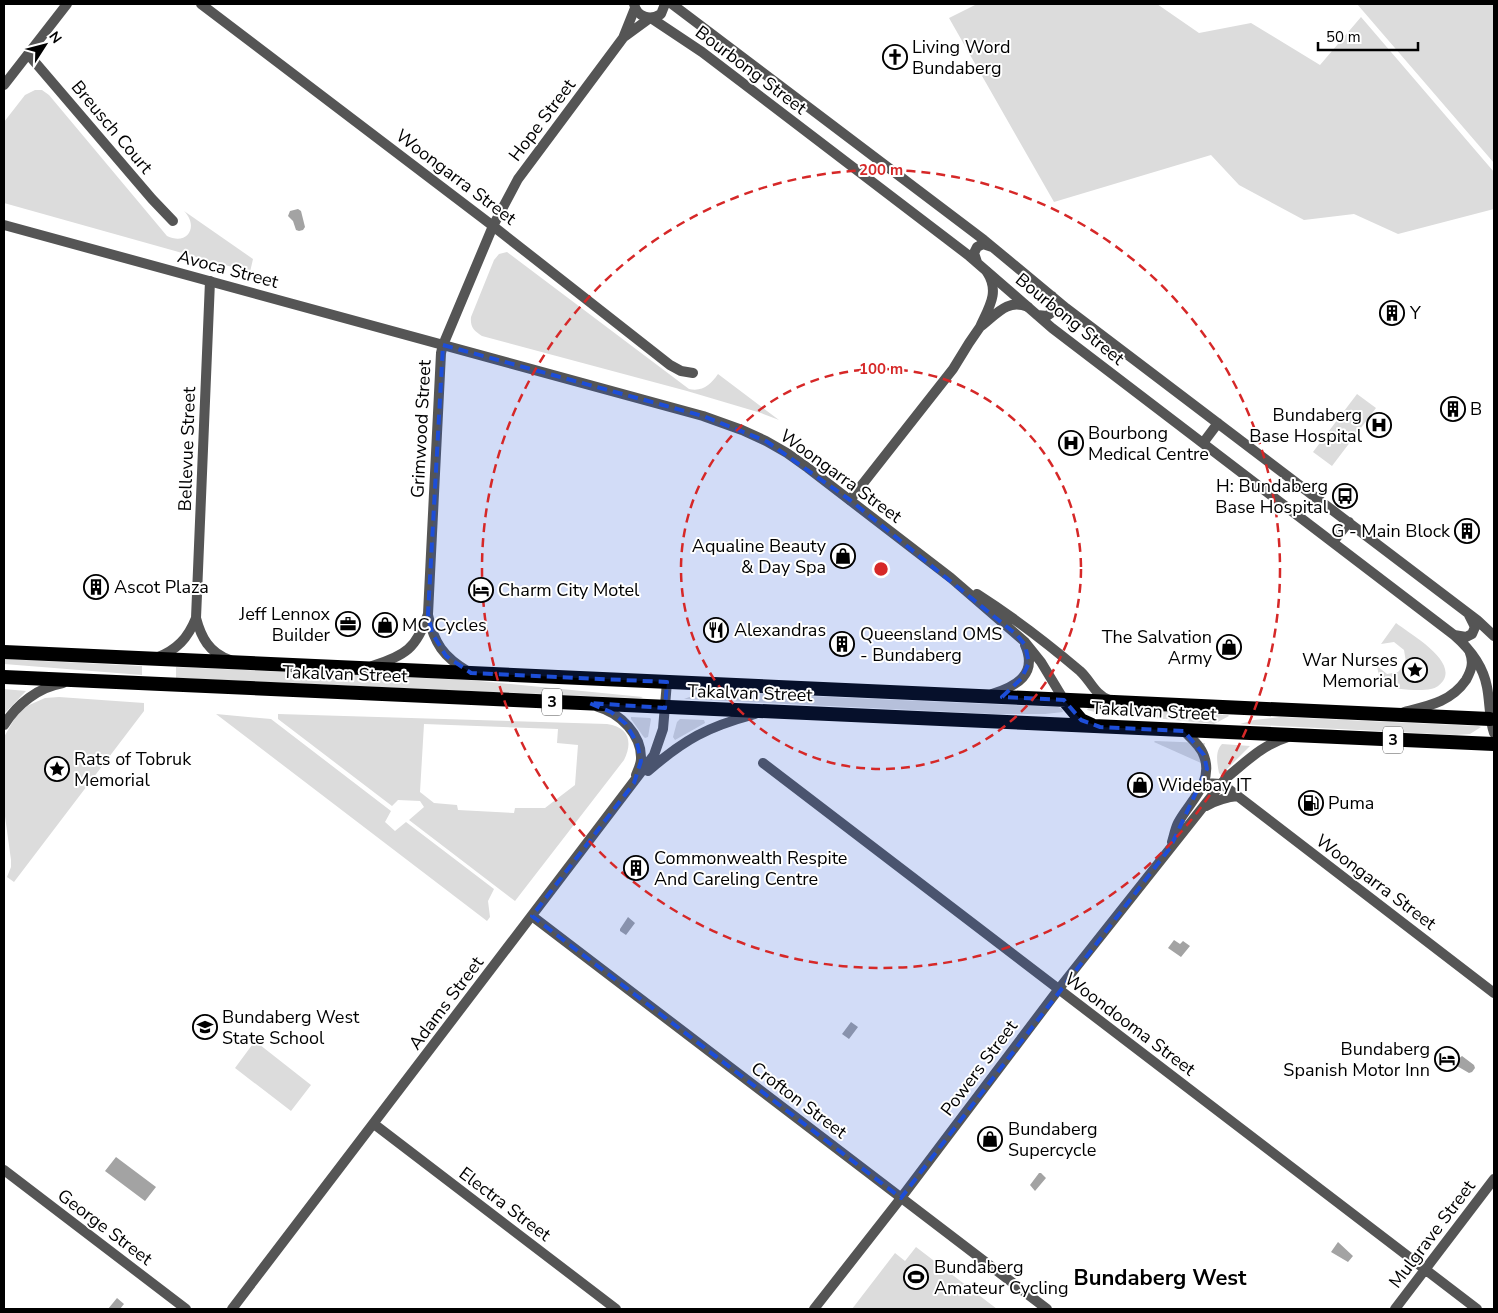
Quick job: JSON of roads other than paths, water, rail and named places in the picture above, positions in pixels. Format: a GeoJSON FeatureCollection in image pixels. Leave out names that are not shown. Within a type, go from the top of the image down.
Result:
{"type":"FeatureCollection","features":[{"type":"Feature","properties":{"kind":"highway","name":"Takalvan Street"},"geometry":{"type":"LineString","coordinates":[[4,652],[1490,719]]}},
{"type":"Feature","properties":{"kind":"highway","name":"Takalvan Street"},"geometry":{"type":"LineString","coordinates":[[4,677],[1494,744]]}},
{"type":"Feature","properties":{"kind":"highway"},"geometry":{"type":"LineString","coordinates":[[1064,700],[1081,720],[1087,724],[1100,727]]}},
{"type":"Feature","properties":{"kind":"street"},"geometry":{"type":"LineString","coordinates":[[4,85],[66,4]]}},
{"type":"Feature","properties":{"kind":"street","name":"Woongarra Street"},"geometry":{"type":"LineString","coordinates":[[201,4],[493,226],[670,365],[682,371],[693,373]]}},
{"type":"Feature","properties":{"kind":"street","name":"Hope Street"},"geometry":{"type":"LineString","coordinates":[[493,226],[518,179],[623,38],[650,18],[661,14],[665,4]]}},
{"type":"Feature","properties":{"kind":"street","name":"Bourbong Street"},"geometry":{"type":"LineString","coordinates":[[672,4],[993,247],[1052,296],[1485,627]]}},
{"type":"Feature","properties":{"kind":"street","name":"Hope Street"},"geometry":{"type":"LineString","coordinates":[[623,38],[634,6]]}},
{"type":"Feature","properties":{"kind":"street","name":"Bourbong Street"},"geometry":{"type":"LineString","coordinates":[[634,6],[641,16],[650,18],[702,52],[977,263],[1032,310],[1202,443],[1454,634],[1468,648],[1478,662],[1484,676],[1488,693],[1490,719],[1494,733]]}},
{"type":"Feature","properties":{"kind":"street","name":"Breusch Court"},"geometry":{"type":"LineString","coordinates":[[28,54],[173,221]]}},
{"type":"Feature","properties":{"kind":"street","name":"Avoca Street"},"geometry":{"type":"LineString","coordinates":[[4,225],[443,345]]}},
{"type":"Feature","properties":{"kind":"street","name":"Grimwood Street"},"geometry":{"type":"LineString","coordinates":[[366,668],[394,660],[410,649],[423,631],[428,614],[440,362],[443,345],[493,226]]}},
{"type":"Feature","properties":{"kind":"street"},"geometry":{"type":"LineString","coordinates":[[977,263],[974,253],[977,247],[983,244],[993,247]]}},
{"type":"Feature","properties":{"kind":"street"},"geometry":{"type":"LineString","coordinates":[[980,327],[994,294],[993,282],[987,272]]}},
{"type":"Feature","properties":{"kind":"street","name":"Bellevue Street"},"geometry":{"type":"LineString","coordinates":[[210,281],[196,618],[200,633],[212,650],[218,655],[234,662]]}},
{"type":"Feature","properties":{"kind":"street"},"geometry":{"type":"LineString","coordinates":[[850,500],[953,369],[968,342],[980,327],[1008,305],[1018,303],[1043,317],[1051,314],[1056,303],[1052,296]]}},
{"type":"Feature","properties":{"kind":"street","name":"Woongarra Street"},"geometry":{"type":"LineString","coordinates":[[443,345],[724,422],[787,453],[951,578],[1025,642],[1041,662],[1064,700]]}},
{"type":"Feature","properties":{"kind":"street"},"geometry":{"type":"LineString","coordinates":[[1202,443],[1218,422]]}},
{"type":"Feature","properties":{"kind":"street"},"geometry":{"type":"LineString","coordinates":[[1333,542],[1348,522]]}},
{"type":"Feature","properties":{"kind":"street","name":"Woongarra Street"},"geometry":{"type":"LineString","coordinates":[[951,578],[1005,612],[1082,672],[1099,695],[1112,702]]}},
{"type":"Feature","properties":{"kind":"street","name":"Grimwood Street"},"geometry":{"type":"LineString","coordinates":[[428,614],[432,633],[441,650],[451,661],[471,673]]}},
{"type":"Feature","properties":{"kind":"street"},"geometry":{"type":"LineString","coordinates":[[1454,634],[1466,637],[1472,634],[1475,627],[1469,614]]}},
{"type":"Feature","properties":{"kind":"street","name":"Bellevue Street"},"geometry":{"type":"LineString","coordinates":[[156,658],[165,655],[179,645],[187,636],[196,618]]}},
{"type":"Feature","properties":{"kind":"street"},"geometry":{"type":"LineString","coordinates":[[1485,627],[1494,636]]}},
{"type":"Feature","properties":{"kind":"street"},"geometry":{"type":"LineString","coordinates":[[1485,627],[1494,640]]}},
{"type":"Feature","properties":{"kind":"street","name":"Woongarra Street"},"geometry":{"type":"LineString","coordinates":[[987,696],[1012,687],[1026,673],[1029,658],[1025,645],[1017,635]]}},
{"type":"Feature","properties":{"kind":"street"},"geometry":{"type":"LineString","coordinates":[[1394,715],[1437,704],[1455,692],[1463,684],[1472,667],[1468,648]]}},
{"type":"Feature","properties":{"kind":"street"},"geometry":{"type":"LineString","coordinates":[[4,725],[17,707],[33,695],[54,684],[79,681]]}},
{"type":"Feature","properties":{"kind":"street","name":"Adams Street"},"geometry":{"type":"LineString","coordinates":[[232,1309],[654,755],[660,743],[666,708],[667,682]]}},
{"type":"Feature","properties":{"kind":"street"},"geometry":{"type":"LineString","coordinates":[[589,704],[611,712],[626,724],[632,733],[641,761],[634,783]]}},
{"type":"Feature","properties":{"kind":"street"},"geometry":{"type":"LineString","coordinates":[[634,783],[688,739],[704,730],[731,720],[764,712]]}},
{"type":"Feature","properties":{"kind":"street"},"geometry":{"type":"LineString","coordinates":[[1184,731],[1204,755],[1206,769],[1203,783],[1222,784]]}},
{"type":"Feature","properties":{"kind":"street","name":"Powers Street"},"geometry":{"type":"LineString","coordinates":[[814,1309],[901,1198],[1058,990],[1222,784],[1258,751],[1275,741],[1292,736]]}},
{"type":"Feature","properties":{"kind":"street","name":"Woondooma Street"},"geometry":{"type":"LineString","coordinates":[[763,763],[1477,1309]]}},
{"type":"Feature","properties":{"kind":"street","name":"Powers Street"},"geometry":{"type":"LineString","coordinates":[[1170,848],[1178,823],[1198,794],[1203,783]]}},
{"type":"Feature","properties":{"kind":"street","name":"Woongarra Street"},"geometry":{"type":"LineString","coordinates":[[1222,784],[1494,993]]}},
{"type":"Feature","properties":{"kind":"street"},"geometry":{"type":"LineString","coordinates":[[1202,808],[1228,796],[1238,796]]}},
{"type":"Feature","properties":{"kind":"street","name":"Crofton Street"},"geometry":{"type":"LineString","coordinates":[[532,916],[1047,1309]]}},
{"type":"Feature","properties":{"kind":"street","name":"Electra Street"},"geometry":{"type":"LineString","coordinates":[[374,1124],[616,1309]]}},
{"type":"Feature","properties":{"kind":"street","name":"George Street"},"geometry":{"type":"LineString","coordinates":[[4,1170],[186,1309]]}},
{"type":"Feature","properties":{"kind":"street","name":"Mulgrave Street"},"geometry":{"type":"LineString","coordinates":[[1395,1309],[1494,1179]]}},
{"type":"Feature","properties":{"kind":"place","name":"Living Word Bundaberg"},"geometry":{"type":"Point","coordinates":[895,57]}},
{"type":"Feature","properties":{"kind":"place","name":"Y"},"geometry":{"type":"Point","coordinates":[1392,313]}},
{"type":"Feature","properties":{"kind":"place","name":"B"},"geometry":{"type":"Point","coordinates":[1453,409]}},
{"type":"Feature","properties":{"kind":"place","name":"Bundaberg Base Hospital"},"geometry":{"type":"Point","coordinates":[1379,425]}},
{"type":"Feature","properties":{"kind":"place","name":"Bourbong Medical Centre"},"geometry":{"type":"Point","coordinates":[1071,443]}},
{"type":"Feature","properties":{"kind":"place","name":"H: Bundaberg Base Hospital"},"geometry":{"type":"Point","coordinates":[1345,496]}},
{"type":"Feature","properties":{"kind":"place","name":"G - Main Block"},"geometry":{"type":"Point","coordinates":[1467,531]}},
{"type":"Feature","properties":{"kind":"place","name":"Aqualine Beauty & Day Spa"},"geometry":{"type":"Point","coordinates":[843,556]}},
{"type":"Feature","properties":{"kind":"place","name":"Ascot Plaza"},"geometry":{"type":"Point","coordinates":[96,587]}},
{"type":"Feature","properties":{"kind":"place","name":"Charm City Motel"},"geometry":{"type":"Point","coordinates":[481,590]}},
{"type":"Feature","properties":{"kind":"place","name":"Jeff Lennox Builder"},"geometry":{"type":"Point","coordinates":[348,624]}},
{"type":"Feature","properties":{"kind":"place","name":"MC Cycles"},"geometry":{"type":"Point","coordinates":[385,625]}},
{"type":"Feature","properties":{"kind":"place","name":"Alexandras"},"geometry":{"type":"Point","coordinates":[716,630]}},
{"type":"Feature","properties":{"kind":"place","name":"Queensland OMS - Bundaberg"},"geometry":{"type":"Point","coordinates":[842,644]}},
{"type":"Feature","properties":{"kind":"place","name":"The Salvation Army"},"geometry":{"type":"Point","coordinates":[1229,647]}},
{"type":"Feature","properties":{"kind":"place","name":"War Nurses Memorial"},"geometry":{"type":"Point","coordinates":[1415,670]}},
{"type":"Feature","properties":{"kind":"place","name":"Rats of Tobruk Memorial"},"geometry":{"type":"Point","coordinates":[57,769]}},
{"type":"Feature","properties":{"kind":"place","name":"Widebay IT"},"geometry":{"type":"Point","coordinates":[1140,785]}},
{"type":"Feature","properties":{"kind":"place","name":"Puma"},"geometry":{"type":"Point","coordinates":[1311,803]}},
{"type":"Feature","properties":{"kind":"place","name":"Commonwealth Respite And Careling Centre"},"geometry":{"type":"Point","coordinates":[636,868]}},
{"type":"Feature","properties":{"kind":"place","name":"Bundaberg West State School"},"geometry":{"type":"Point","coordinates":[205,1027]}},
{"type":"Feature","properties":{"kind":"place","name":"Bundaberg Spanish Motor Inn"},"geometry":{"type":"Point","coordinates":[1447,1059]}},
{"type":"Feature","properties":{"kind":"place","name":"Bundaberg Supercycle"},"geometry":{"type":"Point","coordinates":[990,1139]}},
{"type":"Feature","properties":{"kind":"place","name":"Bundaberg Amateur Cycling"},"geometry":{"type":"Point","coordinates":[916,1277]}},
{"type":"Feature","properties":{"kind":"district","name":"Bundaberg West"},"geometry":{"type":"Point","coordinates":[1160,1278]}}]}
